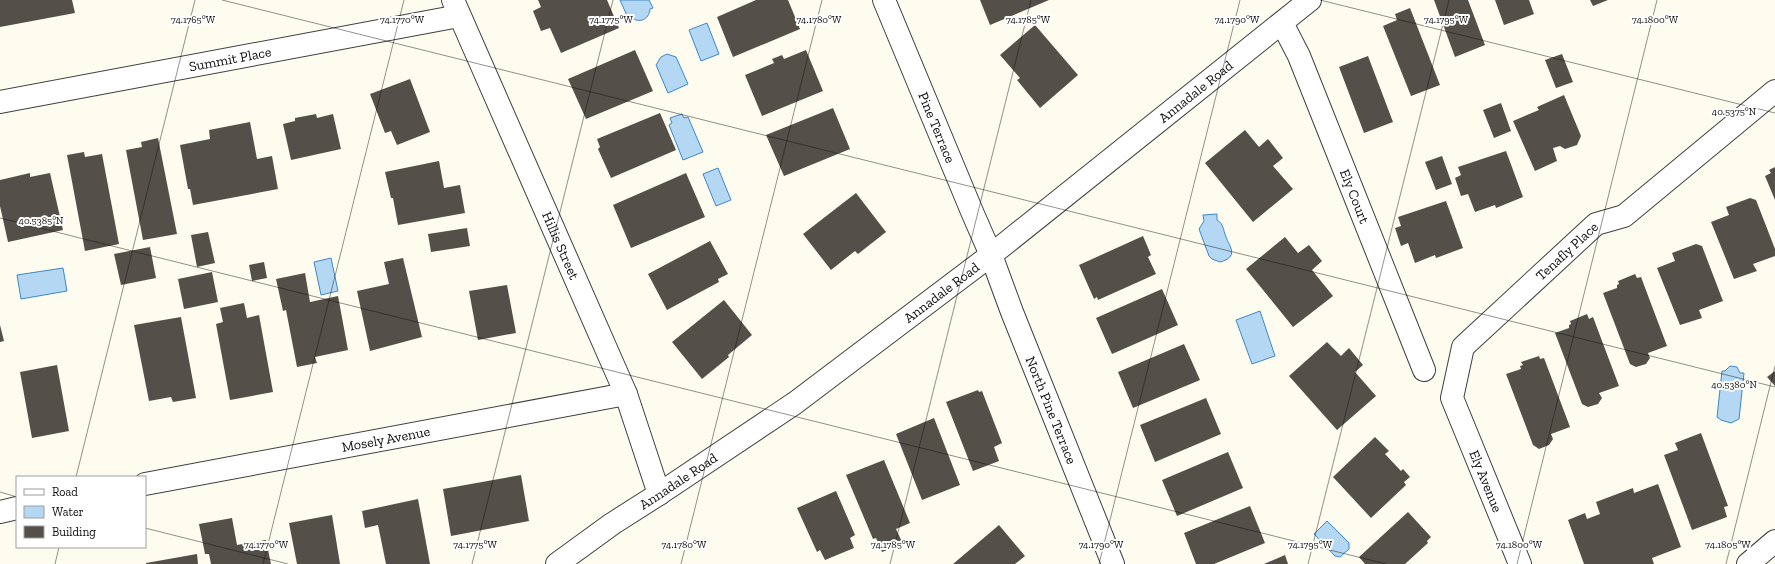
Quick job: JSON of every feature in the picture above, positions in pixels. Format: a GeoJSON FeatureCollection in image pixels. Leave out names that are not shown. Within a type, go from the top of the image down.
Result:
{"type":"FeatureCollection","features":[{"type":"Feature","properties":{"kind":"street","name":"Pine Terrace"},"geometry":{"type":"LineString","coordinates":[[884,0],[991,255]]}},
{"type":"Feature","properties":{"kind":"street","name":"Annadale Road"},"geometry":{"type":"LineString","coordinates":[[557,564],[612,524],[795,403],[991,255],[1310,0]]}},
{"type":"Feature","properties":{"kind":"street","name":"Summit Place"},"geometry":{"type":"LineString","coordinates":[[0,102],[456,8]]}},
{"type":"Feature","properties":{"kind":"street","name":"Hillis Street"},"geometry":{"type":"LineString","coordinates":[[456,8],[626,394],[659,494]]}},
{"type":"Feature","properties":{"kind":"street","name":"Ely Court"},"geometry":{"type":"LineString","coordinates":[[1282,23],[1299,56],[1424,370]]}},
{"type":"Feature","properties":{"kind":"street","name":"Tenafly Place"},"geometry":{"type":"LineString","coordinates":[[1452,398],[1464,347],[1596,224],[1624,216],[1775,91]]}},
{"type":"Feature","properties":{"kind":"street","name":"North Pine Terrace"},"geometry":{"type":"LineString","coordinates":[[991,255],[1012,312],[1113,564]]}},
{"type":"Feature","properties":{"kind":"street","name":"Mosely Avenue"},"geometry":{"type":"LineString","coordinates":[[146,484],[626,394]]}},
{"type":"Feature","properties":{"kind":"street","name":"Ely Avenue"},"geometry":{"type":"LineString","coordinates":[[1452,398],[1520,564]]}},
{"type":"Feature","properties":{"kind":"street"},"geometry":{"type":"LineString","coordinates":[[0,512],[16,508]]}},
{"type":"Feature","properties":{"kind":"street"},"geometry":{"type":"LineString","coordinates":[[1748,564],[1775,542]]}},
{"type":"Feature","properties":{"kind":"water"},"geometry":{"type":"Polygon","coordinates":[[[620,0],[649,0],[653,8],[650,9],[648,16],[643,20],[637,20],[631,17],[628,18],[620,0]]]}},
{"type":"Feature","properties":{"kind":"water"},"geometry":{"type":"Polygon","coordinates":[[[707,23],[719,54],[701,61],[689,30],[707,23]]]}},
{"type":"Feature","properties":{"kind":"water"},"geometry":{"type":"Polygon","coordinates":[[[667,54],[676,57],[688,84],[668,93],[656,65],[661,57],[667,54]]]}},
{"type":"Feature","properties":{"kind":"water"},"geometry":{"type":"Polygon","coordinates":[[[682,114],[684,118],[688,117],[703,152],[683,160],[669,125],[672,123],[670,118],[682,114]]]}},
{"type":"Feature","properties":{"kind":"water"},"geometry":{"type":"Polygon","coordinates":[[[718,168],[731,200],[716,206],[703,174],[718,168]]]}},
{"type":"Feature","properties":{"kind":"water"},"geometry":{"type":"Polygon","coordinates":[[[1217,214],[1217,220],[1222,225],[1232,251],[1230,257],[1220,262],[1209,256],[1199,229],[1204,221],[1203,215],[1217,214]]]}},
{"type":"Feature","properties":{"kind":"water"},"geometry":{"type":"Polygon","coordinates":[[[331,258],[338,291],[321,295],[314,262],[331,258]]]}},
{"type":"Feature","properties":{"kind":"water"},"geometry":{"type":"Polygon","coordinates":[[[63,268],[67,291],[21,299],[17,275],[63,268]]]}},
{"type":"Feature","properties":{"kind":"water"},"geometry":{"type":"Polygon","coordinates":[[[1260,311],[1275,356],[1252,364],[1236,320],[1260,311]]]}},
{"type":"Feature","properties":{"kind":"water"},"geometry":{"type":"Polygon","coordinates":[[[1730,366],[1737,367],[1740,373],[1744,373],[1739,419],[1731,423],[1717,417],[1722,371],[1725,371],[1730,366]]]}},
{"type":"Feature","properties":{"kind":"water"},"geometry":{"type":"Polygon","coordinates":[[[1327,521],[1349,543],[1349,549],[1340,557],[1335,556],[1314,534],[1327,521]]]}},
{"type":"Feature","properties":{"kind":"building"},"geometry":{"type":"Polygon","coordinates":[[[0,0],[72,0],[75,13],[0,27],[0,0]]]}},
{"type":"Feature","properties":{"kind":"building"},"geometry":{"type":"Polygon","coordinates":[[[538,0],[607,0],[619,28],[561,53],[550,28],[541,31],[533,11],[541,7],[538,0]]]}},
{"type":"Feature","properties":{"kind":"building"},"geometry":{"type":"Polygon","coordinates":[[[756,0],[788,0],[800,29],[733,57],[717,17],[756,0]]]}},
{"type":"Feature","properties":{"kind":"building"},"geometry":{"type":"Polygon","coordinates":[[[980,0],[1049,0],[990,25],[980,0]]]}},
{"type":"Feature","properties":{"kind":"building"},"geometry":{"type":"Polygon","coordinates":[[[1434,0],[1468,0],[1485,45],[1455,57],[1434,0]]]}},
{"type":"Feature","properties":{"kind":"building"},"geometry":{"type":"Polygon","coordinates":[[[1495,0],[1529,0],[1534,14],[1504,25],[1495,0]]]}},
{"type":"Feature","properties":{"kind":"building"},"geometry":{"type":"Polygon","coordinates":[[[1590,0],[1608,0],[1593,6],[1590,0]]]}},
{"type":"Feature","properties":{"kind":"building"},"geometry":{"type":"Polygon","coordinates":[[[1410,8],[1440,85],[1411,96],[1383,26],[1397,20],[1395,14],[1410,8]]]}},
{"type":"Feature","properties":{"kind":"building"},"geometry":{"type":"Polygon","coordinates":[[[1035,25],[1078,75],[1040,108],[1017,80],[1020,78],[1000,55],[1035,25]]]}},
{"type":"Feature","properties":{"kind":"building"},"geometry":{"type":"Polygon","coordinates":[[[635,50],[653,91],[586,119],[568,79],[635,50]]]}},
{"type":"Feature","properties":{"kind":"building"},"geometry":{"type":"Polygon","coordinates":[[[806,50],[823,91],[762,116],[745,75],[774,63],[772,59],[782,55],[784,59],[806,50]]]}},
{"type":"Feature","properties":{"kind":"building"},"geometry":{"type":"Polygon","coordinates":[[[1562,54],[1573,82],[1556,88],[1545,60],[1562,54]]]}},
{"type":"Feature","properties":{"kind":"building"},"geometry":{"type":"Polygon","coordinates":[[[1368,56],[1393,122],[1364,133],[1339,67],[1368,56]]]}},
{"type":"Feature","properties":{"kind":"building"},"geometry":{"type":"Polygon","coordinates":[[[410,79],[430,132],[397,145],[391,131],[385,133],[370,94],[410,79]]]}},
{"type":"Feature","properties":{"kind":"building"},"geometry":{"type":"Polygon","coordinates":[[[1564,95],[1581,136],[1577,145],[1565,149],[1560,146],[1553,148],[1557,161],[1535,171],[1513,121],[1539,110],[1537,107],[1564,95]]]}},
{"type":"Feature","properties":{"kind":"building"},"geometry":{"type":"Polygon","coordinates":[[[1501,103],[1511,131],[1494,138],[1483,110],[1501,103]]]}},
{"type":"Feature","properties":{"kind":"building"},"geometry":{"type":"Polygon","coordinates":[[[833,108],[850,149],[784,176],[766,135],[833,108]]]}},
{"type":"Feature","properties":{"kind":"building"},"geometry":{"type":"Polygon","coordinates":[[[660,113],[676,150],[611,178],[598,149],[600,147],[597,139],[660,113]]]}},
{"type":"Feature","properties":{"kind":"building"},"geometry":{"type":"Polygon","coordinates":[[[316,114],[317,118],[333,114],[341,149],[291,160],[283,124],[295,121],[295,118],[316,114]]]}},
{"type":"Feature","properties":{"kind":"building"},"geometry":{"type":"Polygon","coordinates":[[[250,122],[257,159],[272,156],[278,189],[193,205],[190,189],[188,189],[180,145],[210,139],[209,130],[250,122]]]}},
{"type":"Feature","properties":{"kind":"building"},"geometry":{"type":"Polygon","coordinates":[[[1245,130],[1259,147],[1268,139],[1283,158],[1273,166],[1293,189],[1253,222],[1205,163],[1245,130]]]}},
{"type":"Feature","properties":{"kind":"building"},"geometry":{"type":"Polygon","coordinates":[[[158,138],[177,234],[143,240],[126,150],[142,147],[141,142],[158,138]]]}},
{"type":"Feature","properties":{"kind":"building"},"geometry":{"type":"Polygon","coordinates":[[[1506,151],[1523,197],[1496,208],[1495,205],[1475,212],[1468,194],[1461,196],[1455,178],[1461,175],[1458,167],[1506,151]]]}},
{"type":"Feature","properties":{"kind":"building"},"geometry":{"type":"Polygon","coordinates":[[[84,152],[85,157],[102,154],[119,244],[85,251],[67,155],[84,152]]]}},
{"type":"Feature","properties":{"kind":"building"},"geometry":{"type":"Polygon","coordinates":[[[1442,156],[1452,184],[1436,190],[1425,162],[1442,156]]]}},
{"type":"Feature","properties":{"kind":"building"},"geometry":{"type":"Polygon","coordinates":[[[439,161],[444,188],[460,185],[465,213],[398,225],[393,198],[391,198],[385,172],[439,161]]]}},
{"type":"Feature","properties":{"kind":"building"},"geometry":{"type":"Polygon","coordinates":[[[1775,167],[1775,200],[1765,176],[1771,173],[1769,170],[1775,167]]]}},
{"type":"Feature","properties":{"kind":"building"},"geometry":{"type":"Polygon","coordinates":[[[30,173],[30,177],[50,173],[63,230],[8,242],[0,206],[0,180],[30,173]]]}},
{"type":"Feature","properties":{"kind":"building"},"geometry":{"type":"Polygon","coordinates":[[[686,173],[705,217],[631,248],[613,205],[686,173]]]}},
{"type":"Feature","properties":{"kind":"building"},"geometry":{"type":"Polygon","coordinates":[[[856,193],[886,232],[858,254],[855,251],[831,270],[803,234],[856,193]]]}},
{"type":"Feature","properties":{"kind":"building"},"geometry":{"type":"Polygon","coordinates":[[[1750,198],[1756,200],[1775,249],[1775,256],[1753,264],[1757,271],[1734,279],[1711,222],[1729,215],[1726,207],[1750,198]]]}},
{"type":"Feature","properties":{"kind":"building"},"geometry":{"type":"Polygon","coordinates":[[[1446,201],[1463,248],[1436,258],[1435,255],[1415,263],[1408,243],[1401,246],[1395,228],[1401,226],[1398,217],[1446,201]]]}},
{"type":"Feature","properties":{"kind":"building"},"geometry":{"type":"Polygon","coordinates":[[[467,228],[470,246],[431,252],[428,234],[467,228]]]}},
{"type":"Feature","properties":{"kind":"building"},"geometry":{"type":"Polygon","coordinates":[[[208,232],[215,263],[197,267],[191,235],[208,232]]]}},
{"type":"Feature","properties":{"kind":"building"},"geometry":{"type":"Polygon","coordinates":[[[1143,236],[1151,255],[1148,257],[1156,274],[1098,300],[1097,297],[1094,299],[1079,265],[1143,236]]]}},
{"type":"Feature","properties":{"kind":"building"},"geometry":{"type":"Polygon","coordinates":[[[1285,237],[1298,253],[1309,245],[1322,261],[1312,270],[1333,296],[1293,327],[1246,269],[1285,237]]]}},
{"type":"Feature","properties":{"kind":"building"},"geometry":{"type":"Polygon","coordinates":[[[710,241],[728,274],[718,279],[719,282],[667,310],[648,274],[710,241]]]}},
{"type":"Feature","properties":{"kind":"building"},"geometry":{"type":"Polygon","coordinates":[[[1696,244],[1702,246],[1723,301],[1699,310],[1702,318],[1680,325],[1657,268],[1675,261],[1672,253],[1696,244]]]}},
{"type":"Feature","properties":{"kind":"building"},"geometry":{"type":"Polygon","coordinates":[[[150,247],[156,278],[121,285],[114,254],[150,247]]]}},
{"type":"Feature","properties":{"kind":"building"},"geometry":{"type":"Polygon","coordinates":[[[403,258],[422,337],[370,351],[357,291],[389,284],[384,262],[403,258]]]}},
{"type":"Feature","properties":{"kind":"building"},"geometry":{"type":"Polygon","coordinates":[[[264,262],[267,278],[252,281],[249,265],[264,262]]]}},
{"type":"Feature","properties":{"kind":"building"},"geometry":{"type":"Polygon","coordinates":[[[212,272],[218,302],[184,309],[178,279],[212,272]]]}},
{"type":"Feature","properties":{"kind":"building"},"geometry":{"type":"Polygon","coordinates":[[[305,273],[310,302],[338,296],[348,350],[315,357],[317,363],[297,367],[286,310],[283,311],[276,279],[305,273]]]}},
{"type":"Feature","properties":{"kind":"building"},"geometry":{"type":"Polygon","coordinates":[[[1635,274],[1637,278],[1641,277],[1667,346],[1648,353],[1650,358],[1646,364],[1636,367],[1630,364],[1603,293],[1617,288],[1617,285],[1619,284],[1618,281],[1635,274]]]}},
{"type":"Feature","properties":{"kind":"building"},"geometry":{"type":"Polygon","coordinates":[[[507,285],[516,333],[478,340],[469,291],[507,285]]]}},
{"type":"Feature","properties":{"kind":"building"},"geometry":{"type":"Polygon","coordinates":[[[1162,289],[1178,325],[1112,354],[1096,318],[1162,289]]]}},
{"type":"Feature","properties":{"kind":"building"},"geometry":{"type":"Polygon","coordinates":[[[724,300],[752,335],[728,355],[729,357],[702,379],[672,342],[724,300]]]}},
{"type":"Feature","properties":{"kind":"building"},"geometry":{"type":"Polygon","coordinates":[[[244,303],[247,318],[259,315],[273,392],[230,400],[216,324],[223,322],[220,308],[244,303]]]}},
{"type":"Feature","properties":{"kind":"building"},"geometry":{"type":"Polygon","coordinates":[[[1587,314],[1589,319],[1593,317],[1619,386],[1599,393],[1602,398],[1598,404],[1588,407],[1582,404],[1555,333],[1569,328],[1569,325],[1571,324],[1570,321],[1587,314]]]}},
{"type":"Feature","properties":{"kind":"building"},"geometry":{"type":"Polygon","coordinates":[[[181,317],[196,398],[173,402],[171,397],[149,401],[134,325],[181,317]]]}},
{"type":"Feature","properties":{"kind":"building"},"geometry":{"type":"Polygon","coordinates":[[[0,325],[4,341],[0,342],[0,325]]]}},
{"type":"Feature","properties":{"kind":"building"},"geometry":{"type":"Polygon","coordinates":[[[1327,342],[1341,356],[1349,348],[1363,365],[1355,372],[1376,396],[1337,430],[1289,376],[1327,342]]]}},
{"type":"Feature","properties":{"kind":"building"},"geometry":{"type":"Polygon","coordinates":[[[1184,344],[1200,380],[1133,408],[1118,372],[1184,344]]]}},
{"type":"Feature","properties":{"kind":"building"},"geometry":{"type":"Polygon","coordinates":[[[1539,356],[1540,359],[1544,358],[1570,427],[1551,434],[1553,439],[1549,445],[1539,449],[1533,445],[1506,374],[1521,369],[1520,366],[1523,365],[1521,362],[1539,356]]]}},
{"type":"Feature","properties":{"kind":"building"},"geometry":{"type":"Polygon","coordinates":[[[57,365],[69,431],[32,438],[20,372],[57,365]]]}},
{"type":"Feature","properties":{"kind":"building"},"geometry":{"type":"Polygon","coordinates":[[[1775,371],[1775,386],[1767,377],[1775,371]]]}},
{"type":"Feature","properties":{"kind":"building"},"geometry":{"type":"Polygon","coordinates":[[[978,390],[979,392],[982,391],[1002,443],[994,447],[999,461],[973,471],[946,402],[978,390]]]}},
{"type":"Feature","properties":{"kind":"building"},"geometry":{"type":"Polygon","coordinates":[[[1206,398],[1221,434],[1155,462],[1140,425],[1206,398]]]}},
{"type":"Feature","properties":{"kind":"building"},"geometry":{"type":"Polygon","coordinates":[[[934,418],[960,485],[922,500],[896,434],[934,418]]]}},
{"type":"Feature","properties":{"kind":"building"},"geometry":{"type":"Polygon","coordinates":[[[1701,433],[1728,506],[1724,507],[1727,517],[1692,530],[1664,455],[1678,450],[1675,443],[1701,433]]]}},
{"type":"Feature","properties":{"kind":"building"},"geometry":{"type":"Polygon","coordinates":[[[1375,437],[1389,451],[1385,454],[1401,471],[1403,469],[1410,477],[1404,482],[1406,485],[1371,518],[1333,477],[1375,437]]]}},
{"type":"Feature","properties":{"kind":"building"},"geometry":{"type":"Polygon","coordinates":[[[1228,452],[1243,488],[1177,516],[1162,480],[1228,452]]]}},
{"type":"Feature","properties":{"kind":"building"},"geometry":{"type":"Polygon","coordinates":[[[884,460],[910,523],[896,529],[903,544],[882,552],[876,538],[873,539],[846,475],[884,460]]]}},
{"type":"Feature","properties":{"kind":"building"},"geometry":{"type":"Polygon","coordinates":[[[521,475],[529,521],[451,536],[443,489],[521,475]]]}},
{"type":"Feature","properties":{"kind":"building"},"geometry":{"type":"Polygon","coordinates":[[[1658,484],[1681,547],[1652,558],[1654,564],[1584,564],[1568,520],[1585,513],[1587,519],[1600,514],[1596,502],[1633,488],[1634,493],[1658,484]]]}},
{"type":"Feature","properties":{"kind":"building"},"geometry":{"type":"Polygon","coordinates":[[[836,491],[855,535],[850,538],[854,548],[825,560],[820,550],[817,552],[797,508],[836,491]]]}},
{"type":"Feature","properties":{"kind":"building"},"geometry":{"type":"Polygon","coordinates":[[[418,499],[430,564],[386,564],[378,525],[365,528],[362,511],[418,499]]]}},
{"type":"Feature","properties":{"kind":"building"},"geometry":{"type":"Polygon","coordinates":[[[1250,506],[1265,543],[1214,564],[1196,564],[1184,533],[1250,506]]]}},
{"type":"Feature","properties":{"kind":"building"},"geometry":{"type":"Polygon","coordinates":[[[1408,512],[1431,537],[1427,541],[1428,543],[1405,564],[1365,564],[1359,557],[1408,512]]]}},
{"type":"Feature","properties":{"kind":"building"},"geometry":{"type":"Polygon","coordinates":[[[332,515],[340,564],[297,564],[289,523],[332,515]]]}},
{"type":"Feature","properties":{"kind":"building"},"geometry":{"type":"Polygon","coordinates":[[[232,518],[237,545],[266,540],[271,564],[211,564],[209,554],[205,554],[199,524],[232,518]]]}},
{"type":"Feature","properties":{"kind":"building"},"geometry":{"type":"Polygon","coordinates":[[[999,525],[1025,556],[1015,564],[953,564],[999,525]]]}},
{"type":"Feature","properties":{"kind":"building"},"geometry":{"type":"Polygon","coordinates":[[[197,554],[198,564],[146,564],[146,563],[197,554]]]}},
{"type":"Feature","properties":{"kind":"building"},"geometry":{"type":"Polygon","coordinates":[[[1285,555],[1288,564],[1264,564],[1285,555]]]}}]}
